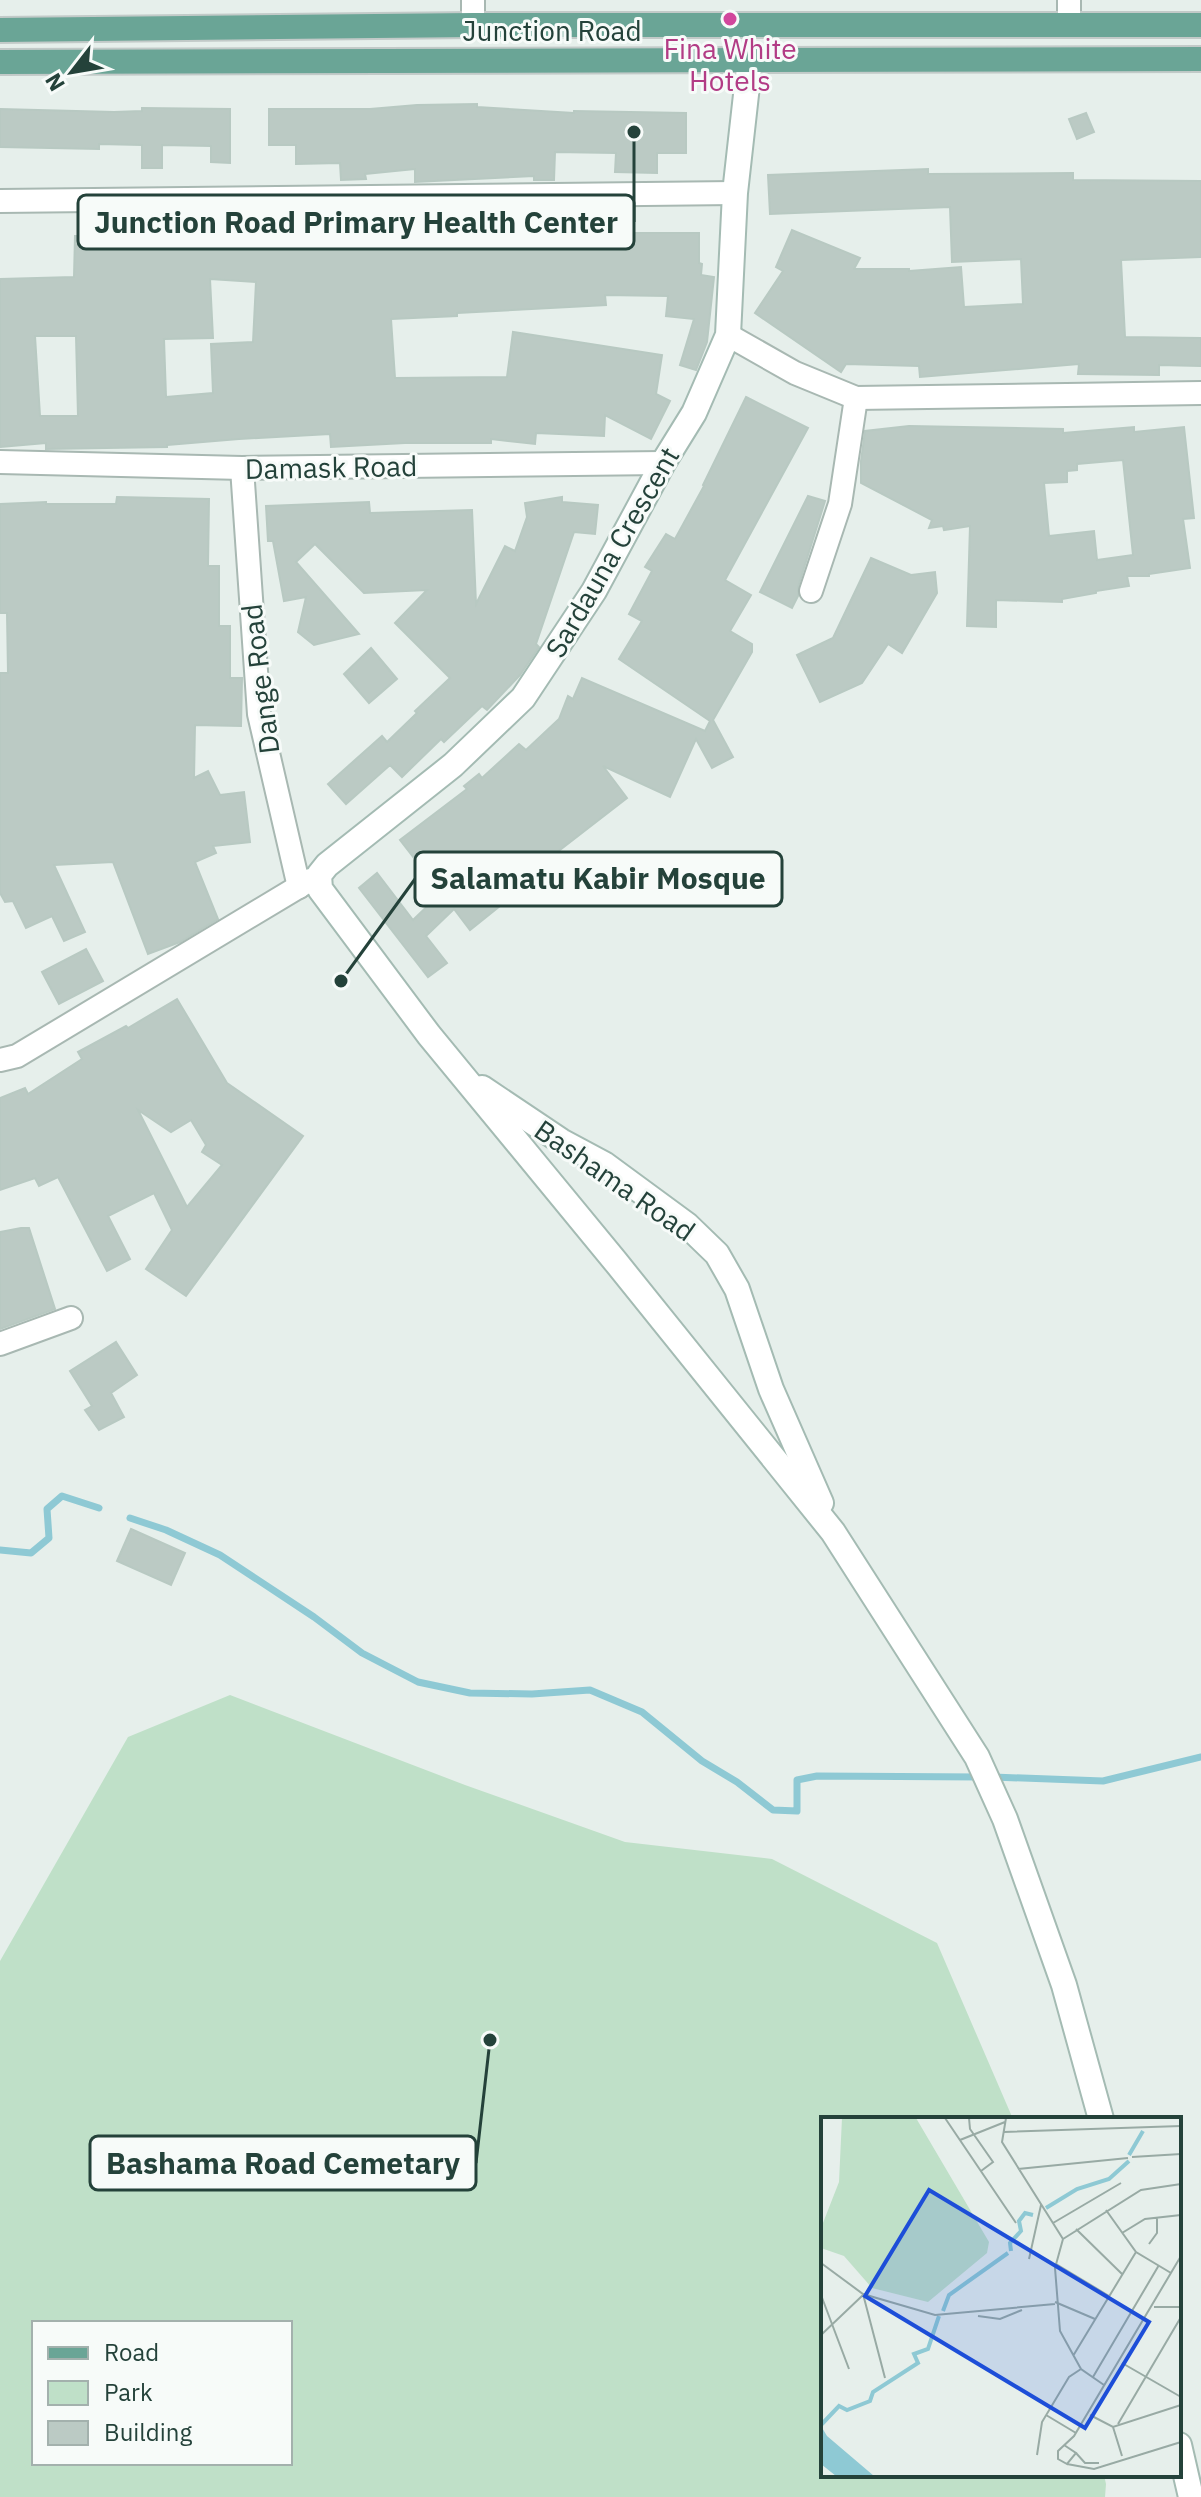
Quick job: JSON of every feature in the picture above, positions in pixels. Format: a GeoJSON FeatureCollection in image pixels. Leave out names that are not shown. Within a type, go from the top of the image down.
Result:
{"type":"FeatureCollection","features":[{"type":"Feature","properties":{"kind":"main road","name":"Junction Road"},"geometry":{"type":"LineString","coordinates":[[0,30],[473,25],[1069,12],[1201,25]]}},
{"type":"Feature","properties":{"kind":"main road","name":"Junction Road"},"geometry":{"type":"LineString","coordinates":[[0,62],[1201,59]]}},
{"type":"Feature","properties":{"kind":"street"},"geometry":{"type":"LineString","coordinates":[[473,0],[473,25]]}},
{"type":"Feature","properties":{"kind":"street","name":"Sardauna Crescent"},"geometry":{"type":"LineString","coordinates":[[0,1060],[17,1056],[309,881],[453,765],[523,698],[594,591],[663,463],[694,413],[728,335],[735,193],[750,59]]}},
{"type":"Feature","properties":{"kind":"street"},"geometry":{"type":"LineString","coordinates":[[0,201],[735,193]]}},
{"type":"Feature","properties":{"kind":"street"},"geometry":{"type":"LineString","coordinates":[[728,335],[795,373],[856,398],[1201,393]]}},
{"type":"Feature","properties":{"kind":"street"},"geometry":{"type":"LineString","coordinates":[[811,591],[840,504],[856,398]]}},
{"type":"Feature","properties":{"kind":"street","name":"Damask Road"},"geometry":{"type":"LineString","coordinates":[[0,462],[242,468],[663,463]]}},
{"type":"Feature","properties":{"kind":"street","name":"Dange Road"},"geometry":{"type":"LineString","coordinates":[[242,468],[259,714],[309,881]]}},
{"type":"Feature","properties":{"kind":"street","name":"Bashama Road"},"geometry":{"type":"LineString","coordinates":[[309,881],[320,889],[429,1035],[833,1532],[977,1757],[1005,1819],[1064,1985],[1100,2117]]}},
{"type":"Feature","properties":{"kind":"street","name":"Bashama Road"},"geometry":{"type":"LineString","coordinates":[[460,1073],[561,1141],[604,1164],[687,1225],[717,1254],[737,1289],[771,1389],[833,1532]]}},
{"type":"Feature","properties":{"kind":"street"},"geometry":{"type":"LineString","coordinates":[[0,1344],[71,1318]]}},
{"type":"Feature","properties":{"kind":"street"},"geometry":{"type":"LineString","coordinates":[[1181,2454],[1191,2497]]}},
{"type":"Feature","properties":{"kind":"green space"},"geometry":{"type":"Polygon","coordinates":[[[230,1695],[625,1842],[772,1859],[937,1943],[1012,2117],[821,2117],[821,2477],[1104,2477],[1105,2497],[0,2497],[0,1961],[128,1737],[230,1695]]]}},
{"type":"Feature","properties":{"kind":"building"},"geometry":{"type":"Polygon","coordinates":[[[477,104],[477,107],[574,113],[686,113],[686,153],[657,153],[657,173],[615,172],[616,153],[555,152],[554,180],[534,180],[534,176],[415,182],[415,169],[365,174],[366,179],[341,180],[340,163],[296,164],[296,145],[269,145],[269,109],[370,109],[477,104]]]}},
{"type":"Feature","properties":{"kind":"building"},"geometry":{"type":"Polygon","coordinates":[[[142,108],[230,109],[230,163],[211,162],[211,146],[162,145],[162,168],[142,168],[142,145],[99,144],[99,149],[0,147],[0,109],[114,112],[142,111],[142,108]]]}},
{"type":"Feature","properties":{"kind":"building"},"geometry":{"type":"Polygon","coordinates":[[[1086,113],[1094,132],[1077,139],[1069,119],[1086,113]]]}},
{"type":"Feature","properties":{"kind":"building"},"geometry":{"type":"Polygon","coordinates":[[[928,169],[928,174],[1073,173],[1073,180],[1201,181],[1201,257],[1121,260],[1125,337],[1201,338],[1201,366],[1159,365],[1159,375],[1078,374],[1079,364],[920,377],[919,366],[846,364],[841,372],[755,313],[783,271],[776,267],[792,230],[860,258],[854,269],[909,271],[961,267],[964,307],[1023,304],[1021,259],[952,262],[950,207],[770,214],[768,175],[928,169]]]}},
{"type":"Feature","properties":{"kind":"building"},"geometry":{"type":"Polygon","coordinates":[[[294,226],[333,231],[390,231],[390,240],[514,236],[602,229],[602,233],[699,233],[701,275],[714,277],[707,342],[696,370],[680,365],[694,319],[666,316],[668,296],[605,295],[606,305],[391,319],[395,378],[507,377],[513,332],[662,355],[656,394],[670,401],[651,439],[605,415],[604,436],[536,433],[535,444],[491,439],[491,443],[331,447],[330,434],[167,447],[46,449],[46,443],[0,447],[0,279],[74,277],[75,236],[111,236],[111,230],[236,228],[294,231],[294,226]],[[210,279],[213,338],[164,339],[166,397],[213,393],[211,344],[253,342],[256,282],[210,279]],[[35,336],[40,416],[78,416],[76,336],[35,336]]]}},
{"type":"Feature","properties":{"kind":"building"},"geometry":{"type":"Polygon","coordinates":[[[746,397],[808,428],[725,580],[751,595],[730,631],[752,644],[752,652],[713,720],[733,757],[712,768],[696,739],[670,797],[603,766],[627,798],[547,860],[552,866],[537,879],[470,930],[454,909],[426,936],[447,963],[428,977],[359,888],[377,873],[413,920],[441,893],[400,840],[467,789],[464,786],[479,774],[482,778],[519,744],[526,750],[559,719],[568,696],[573,699],[582,678],[705,731],[710,721],[619,659],[642,621],[629,614],[652,571],[645,567],[666,534],[675,539],[746,397]]]}},
{"type":"Feature","properties":{"kind":"building"},"geometry":{"type":"Polygon","coordinates":[[[909,426],[1063,429],[1063,433],[1134,427],[1134,432],[1184,427],[1194,518],[1183,519],[1190,568],[1149,576],[1127,576],[1129,586],[1062,599],[1062,602],[996,600],[996,627],[967,626],[970,526],[944,530],[943,526],[929,528],[932,520],[861,483],[865,431],[909,426]],[[1123,460],[1077,464],[1077,470],[1067,471],[1067,482],[1044,483],[1049,536],[1094,531],[1097,560],[1133,555],[1123,460]]]}},
{"type":"Feature","properties":{"kind":"building"},"geometry":{"type":"Polygon","coordinates":[[[808,496],[825,501],[792,608],[760,592],[808,496]]]}},
{"type":"Feature","properties":{"kind":"building"},"geometry":{"type":"Polygon","coordinates":[[[117,497],[209,499],[208,566],[219,566],[219,626],[230,626],[230,678],[242,678],[241,726],[195,725],[194,778],[208,771],[220,795],[244,792],[250,842],[213,846],[216,853],[195,862],[218,919],[180,942],[148,954],[113,862],[54,865],[85,932],[64,941],[52,916],[26,928],[13,901],[5,902],[0,893],[0,673],[8,673],[7,613],[0,613],[0,504],[116,504],[117,497]]]}},
{"type":"Feature","properties":{"kind":"building"},"geometry":{"type":"Polygon","coordinates":[[[562,497],[562,502],[598,505],[595,534],[574,532],[536,644],[539,647],[520,675],[487,710],[482,706],[444,742],[441,739],[402,777],[390,765],[346,804],[328,784],[382,736],[387,742],[450,678],[395,623],[427,590],[364,593],[315,544],[296,562],[359,634],[314,645],[298,632],[306,597],[284,601],[273,541],[268,541],[266,506],[369,502],[370,513],[472,510],[476,604],[505,546],[515,551],[527,517],[525,503],[562,497]]]}},
{"type":"Feature","properties":{"kind":"building"},"geometry":{"type":"Polygon","coordinates":[[[871,558],[911,575],[935,572],[937,593],[902,653],[888,644],[862,683],[820,702],[797,655],[833,638],[871,558]]]}},
{"type":"Feature","properties":{"kind":"building"},"geometry":{"type":"Polygon","coordinates":[[[371,648],[397,679],[369,703],[344,674],[371,648]]]}},
{"type":"Feature","properties":{"kind":"building"},"geometry":{"type":"Polygon","coordinates":[[[86,949],[103,981],[59,1004],[42,972],[86,949]]]}},
{"type":"Feature","properties":{"kind":"building"},"geometry":{"type":"Polygon","coordinates":[[[177,999],[227,1083],[303,1136],[186,1296],[146,1269],[172,1230],[154,1193],[108,1216],[130,1259],[107,1271],[58,1177],[39,1186],[35,1178],[0,1190],[0,1098],[25,1088],[28,1094],[82,1059],[78,1052],[126,1026],[128,1028],[177,999]],[[138,1110],[187,1207],[222,1165],[202,1152],[206,1145],[191,1120],[171,1132],[138,1110]]]}},
{"type":"Feature","properties":{"kind":"building"},"geometry":{"type":"Polygon","coordinates":[[[29,1228],[55,1309],[0,1329],[0,1232],[29,1228]]]}},
{"type":"Feature","properties":{"kind":"building"},"geometry":{"type":"Polygon","coordinates":[[[116,1342],[137,1375],[111,1393],[124,1417],[99,1430],[85,1410],[92,1406],[70,1371],[116,1342]]]}},
{"type":"Feature","properties":{"kind":"building"},"geometry":{"type":"Polygon","coordinates":[[[131,1529],[185,1553],[171,1585],[117,1561],[131,1529]]]}},
{"type":"Feature","properties":{"kind":"waterway"},"geometry":{"type":"LineString","coordinates":[[0,1550],[31,1553],[49,1538],[47,1509],[62,1496],[99,1508]]}},
{"type":"Feature","properties":{"kind":"waterway"},"geometry":{"type":"LineString","coordinates":[[130,1518],[166,1530],[220,1555],[362,1653],[418,1682],[470,1693],[532,1694],[590,1690],[642,1712],[702,1761],[737,1782],[773,1810],[797,1811],[797,1780],[817,1776],[981,1777]]}},
{"type":"Feature","properties":{"kind":"waterway"},"geometry":{"type":"LineString","coordinates":[[993,1777],[1103,1781],[1201,1757]]}},
{"type":"Feature","properties":{"kind":"place","name":"Fina White Hotels"},"geometry":{"type":"Point","coordinates":[730,19]}},
{"type":"Feature","properties":{"kind":"place","name":"Junction Road Primary Health Center"},"geometry":{"type":"Point","coordinates":[634,132]}},
{"type":"Feature","properties":{"kind":"place","name":"Salamatu Kabir Mosque"},"geometry":{"type":"Point","coordinates":[341,981]}},
{"type":"Feature","properties":{"kind":"place","name":"Bashama Road Cemetary"},"geometry":{"type":"Point","coordinates":[490,2040]}}]}
